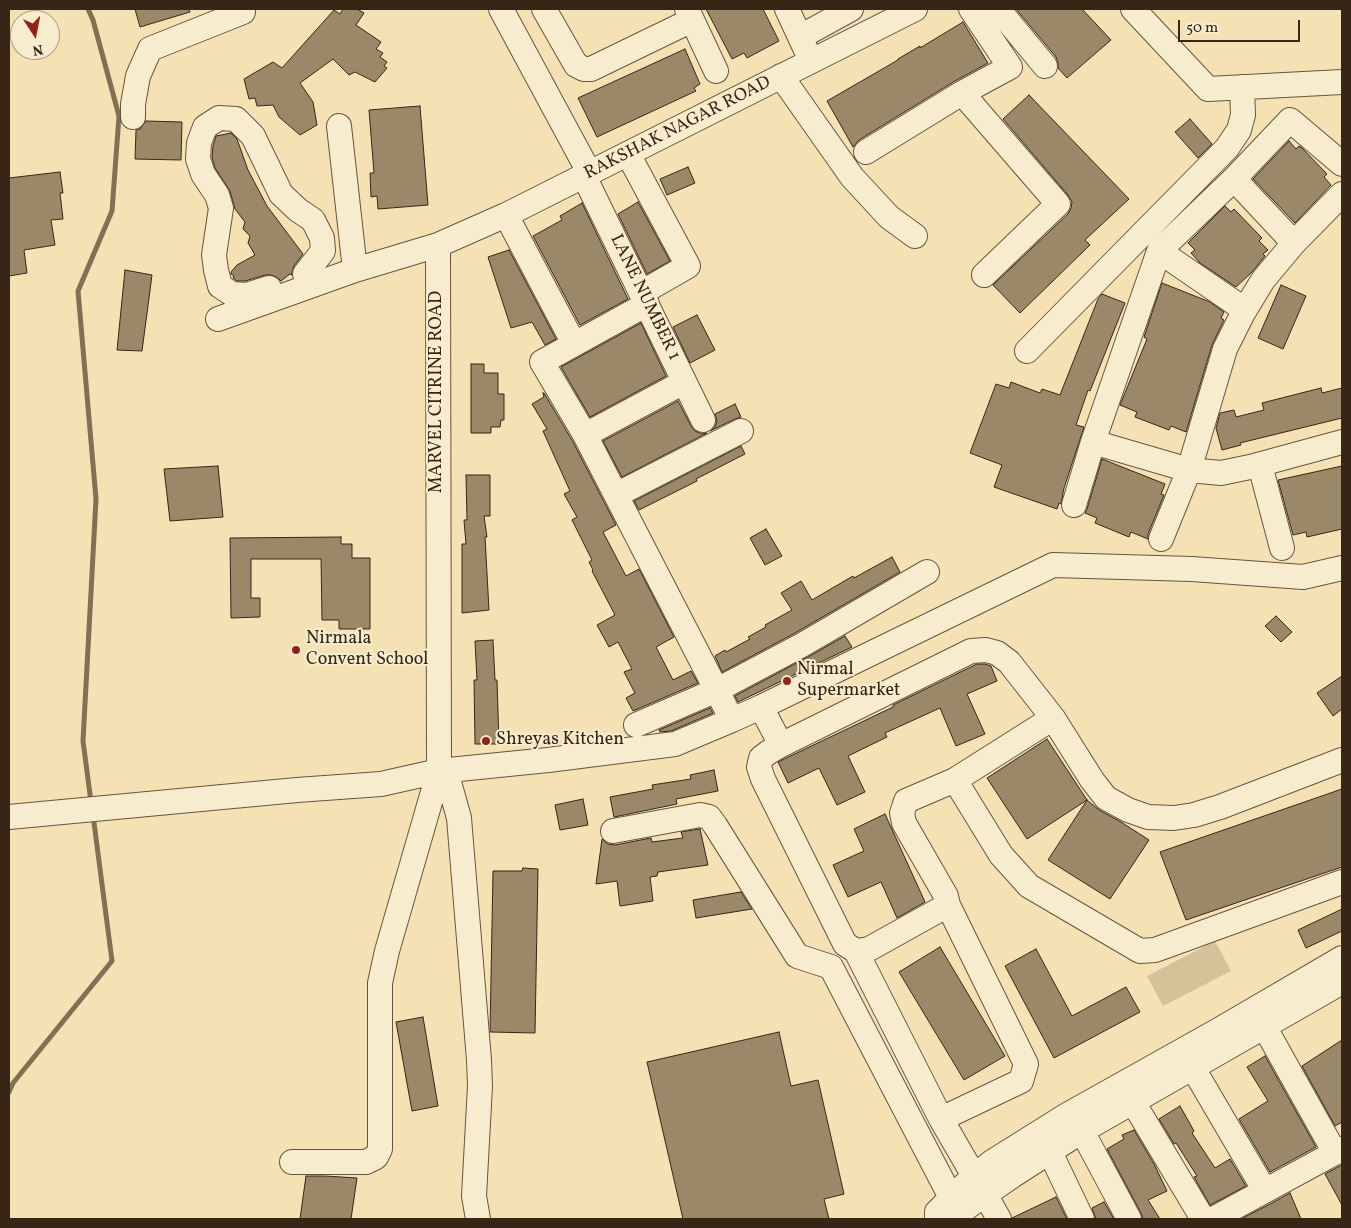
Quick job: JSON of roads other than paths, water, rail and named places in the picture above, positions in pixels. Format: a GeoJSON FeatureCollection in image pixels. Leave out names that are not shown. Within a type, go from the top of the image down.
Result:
{"type":"FeatureCollection","features":[{"type":"Feature","properties":{"kind":"street"},"geometry":{"type":"LineString","coordinates":[[133,117],[133,104],[138,76],[150,49],[243,12],[242,9]]}},
{"type":"Feature","properties":{"kind":"street"},"geometry":{"type":"LineString","coordinates":[[544,9],[576,65],[591,70],[690,14],[716,71]]}},
{"type":"Feature","properties":{"kind":"street"},"geometry":{"type":"LineString","coordinates":[[787,9],[812,61]]}},
{"type":"Feature","properties":{"kind":"street"},"geometry":{"type":"LineString","coordinates":[[800,37],[851,9]]}},
{"type":"Feature","properties":{"kind":"street","name":"RAKSHAK NAGAR ROAD"},"geometry":{"type":"LineString","coordinates":[[438,245],[506,215],[812,61],[883,16],[916,9]]}},
{"type":"Feature","properties":{"kind":"street"},"geometry":{"type":"LineString","coordinates":[[866,152],[962,93],[1010,67],[971,9]]}},
{"type":"Feature","properties":{"kind":"street"},"geometry":{"type":"LineString","coordinates":[[998,9],[1044,66]]}},
{"type":"Feature","properties":{"kind":"street"},"geometry":{"type":"LineString","coordinates":[[1135,9],[1208,89],[1342,82]]}},
{"type":"Feature","properties":{"kind":"street","name":"LANE NUMBER 1"},"geometry":{"type":"LineString","coordinates":[[510,12],[703,420]]}},
{"type":"Feature","properties":{"kind":"street"},"geometry":{"type":"LineString","coordinates":[[781,76],[852,177],[889,217],[915,236]]}},
{"type":"Feature","properties":{"kind":"street"},"geometry":{"type":"LineString","coordinates":[[1027,351],[1227,148],[1239,130],[1243,115],[1242,87]]}},
{"type":"Feature","properties":{"kind":"street"},"geometry":{"type":"LineString","coordinates":[[962,93],[1058,204],[984,275]]}},
{"type":"Feature","properties":{"kind":"street"},"geometry":{"type":"LineString","coordinates":[[218,319],[308,280],[323,251],[322,238],[313,220],[298,210],[281,194],[253,136],[236,120],[220,118],[205,127],[199,143],[198,159],[203,174],[217,195],[220,208],[214,254],[220,286],[232,294],[247,295],[289,283],[308,280],[355,270],[438,245]]}},
{"type":"Feature","properties":{"kind":"street"},"geometry":{"type":"LineString","coordinates":[[1074,505],[1093,442],[1159,251],[1290,120],[1342,164]]}},
{"type":"Feature","properties":{"kind":"street"},"geometry":{"type":"LineString","coordinates":[[340,126],[355,270]]}},
{"type":"Feature","properties":{"kind":"street"},"geometry":{"type":"LineString","coordinates":[[628,154],[688,266],[644,298],[574,344],[542,362],[585,435],[732,720]]}},
{"type":"Feature","properties":{"kind":"street"},"geometry":{"type":"LineString","coordinates":[[1234,178],[1294,243]]}},
{"type":"Feature","properties":{"kind":"street"},"geometry":{"type":"LineString","coordinates":[[1162,539],[1189,470],[1225,350],[1245,310],[1263,280],[1294,243],[1342,194]]}},
{"type":"Feature","properties":{"kind":"street"},"geometry":{"type":"LineString","coordinates":[[506,215],[574,344]]}},
{"type":"Feature","properties":{"kind":"street","name":"MARVEL CITRINE ROAD"},"geometry":{"type":"LineString","coordinates":[[292,1162],[366,1162],[376,1158],[380,1149],[380,983],[392,933],[438,773],[438,245]]}},
{"type":"Feature","properties":{"kind":"street"},"geometry":{"type":"LineString","coordinates":[[1159,251],[1245,310]]}},
{"type":"Feature","properties":{"kind":"street"},"geometry":{"type":"LineString","coordinates":[[585,435],[684,382]]}},
{"type":"Feature","properties":{"kind":"street"},"geometry":{"type":"LineString","coordinates":[[616,495],[741,431]]}},
{"type":"Feature","properties":{"kind":"street"},"geometry":{"type":"LineString","coordinates":[[1093,442],[1189,470],[1221,473],[1342,442]]}},
{"type":"Feature","properties":{"kind":"street"},"geometry":{"type":"LineString","coordinates":[[1260,464],[1282,548]]}},
{"type":"Feature","properties":{"kind":"street"},"geometry":{"type":"LineString","coordinates":[[9,817],[297,790],[382,784],[438,773],[675,744],[760,707],[1053,565],[1192,569],[1303,577],[1342,568]]}},
{"type":"Feature","properties":{"kind":"street"},"geometry":{"type":"LineString","coordinates":[[636,725],[717,690],[802,645],[927,572]]}},
{"type":"Feature","properties":{"kind":"street"},"geometry":{"type":"LineString","coordinates":[[999,1219],[941,1119],[856,951],[845,944],[763,779],[759,768],[762,758],[769,752],[971,651],[986,650],[998,653],[1008,662],[1053,718],[1092,780],[1106,798],[1128,810],[1148,817],[1174,818],[1203,812],[1342,760]]}},
{"type":"Feature","properties":{"kind":"street"},"geometry":{"type":"LineString","coordinates":[[760,707],[781,746]]}},
{"type":"Feature","properties":{"kind":"street"},"geometry":{"type":"LineString","coordinates":[[941,1119],[1021,1081],[1026,1064],[948,905],[946,896],[904,824],[902,813],[906,801],[955,780],[1053,718]]}},
{"type":"Feature","properties":{"kind":"street"},"geometry":{"type":"LineString","coordinates":[[438,773],[449,782],[459,818],[479,1060],[480,1086],[474,1196],[478,1219]]}},
{"type":"Feature","properties":{"kind":"street"},"geometry":{"type":"LineString","coordinates":[[955,780],[1001,855],[1029,886],[1140,951],[1155,950],[1342,882]]}},
{"type":"Feature","properties":{"kind":"street"},"geometry":{"type":"LineString","coordinates":[[613,830],[700,815],[709,817],[797,956],[831,968],[952,1212],[980,1185],[992,1162],[1067,1115],[1342,958]]}},
{"type":"Feature","properties":{"kind":"street"},"geometry":{"type":"LineString","coordinates":[[856,951],[869,949],[948,905]]}},
{"type":"Feature","properties":{"kind":"street"},"geometry":{"type":"LineString","coordinates":[[980,1185],[1050,1152],[1264,1026],[1340,990]]}},
{"type":"Feature","properties":{"kind":"street"},"geometry":{"type":"LineString","coordinates":[[1213,1219],[1339,1151],[1264,1026]]}},
{"type":"Feature","properties":{"kind":"street"},"geometry":{"type":"LineString","coordinates":[[1193,1068],[1265,1191]]}},
{"type":"Feature","properties":{"kind":"street"},"geometry":{"type":"LineString","coordinates":[[1133,1102],[1203,1219]]}},
{"type":"Feature","properties":{"kind":"street"},"geometry":{"type":"LineString","coordinates":[[1082,1132],[1129,1219]]}},
{"type":"Feature","properties":{"kind":"street"},"geometry":{"type":"LineString","coordinates":[[1050,1152],[1082,1219]]}},
{"type":"Feature","properties":{"kind":"waterway"},"geometry":{"type":"LineString","coordinates":[[88,9],[93,20],[119,116],[112,211],[78,291],[96,499],[83,741],[91,802]]}},
{"type":"Feature","properties":{"kind":"waterway"},"geometry":{"type":"LineString","coordinates":[[9,1092],[13,1083],[112,961],[93,815]]}},
{"type":"Feature","properties":{"kind":"place","name":"Nirmala Convent School"},"geometry":{"type":"Point","coordinates":[296,650]}},
{"type":"Feature","properties":{"kind":"place","name":"Nirmal Supermarket"},"geometry":{"type":"Point","coordinates":[787,681]}},
{"type":"Feature","properties":{"kind":"place","name":"Shreyas Kitchen"},"geometry":{"type":"Point","coordinates":[486,741]}}]}
